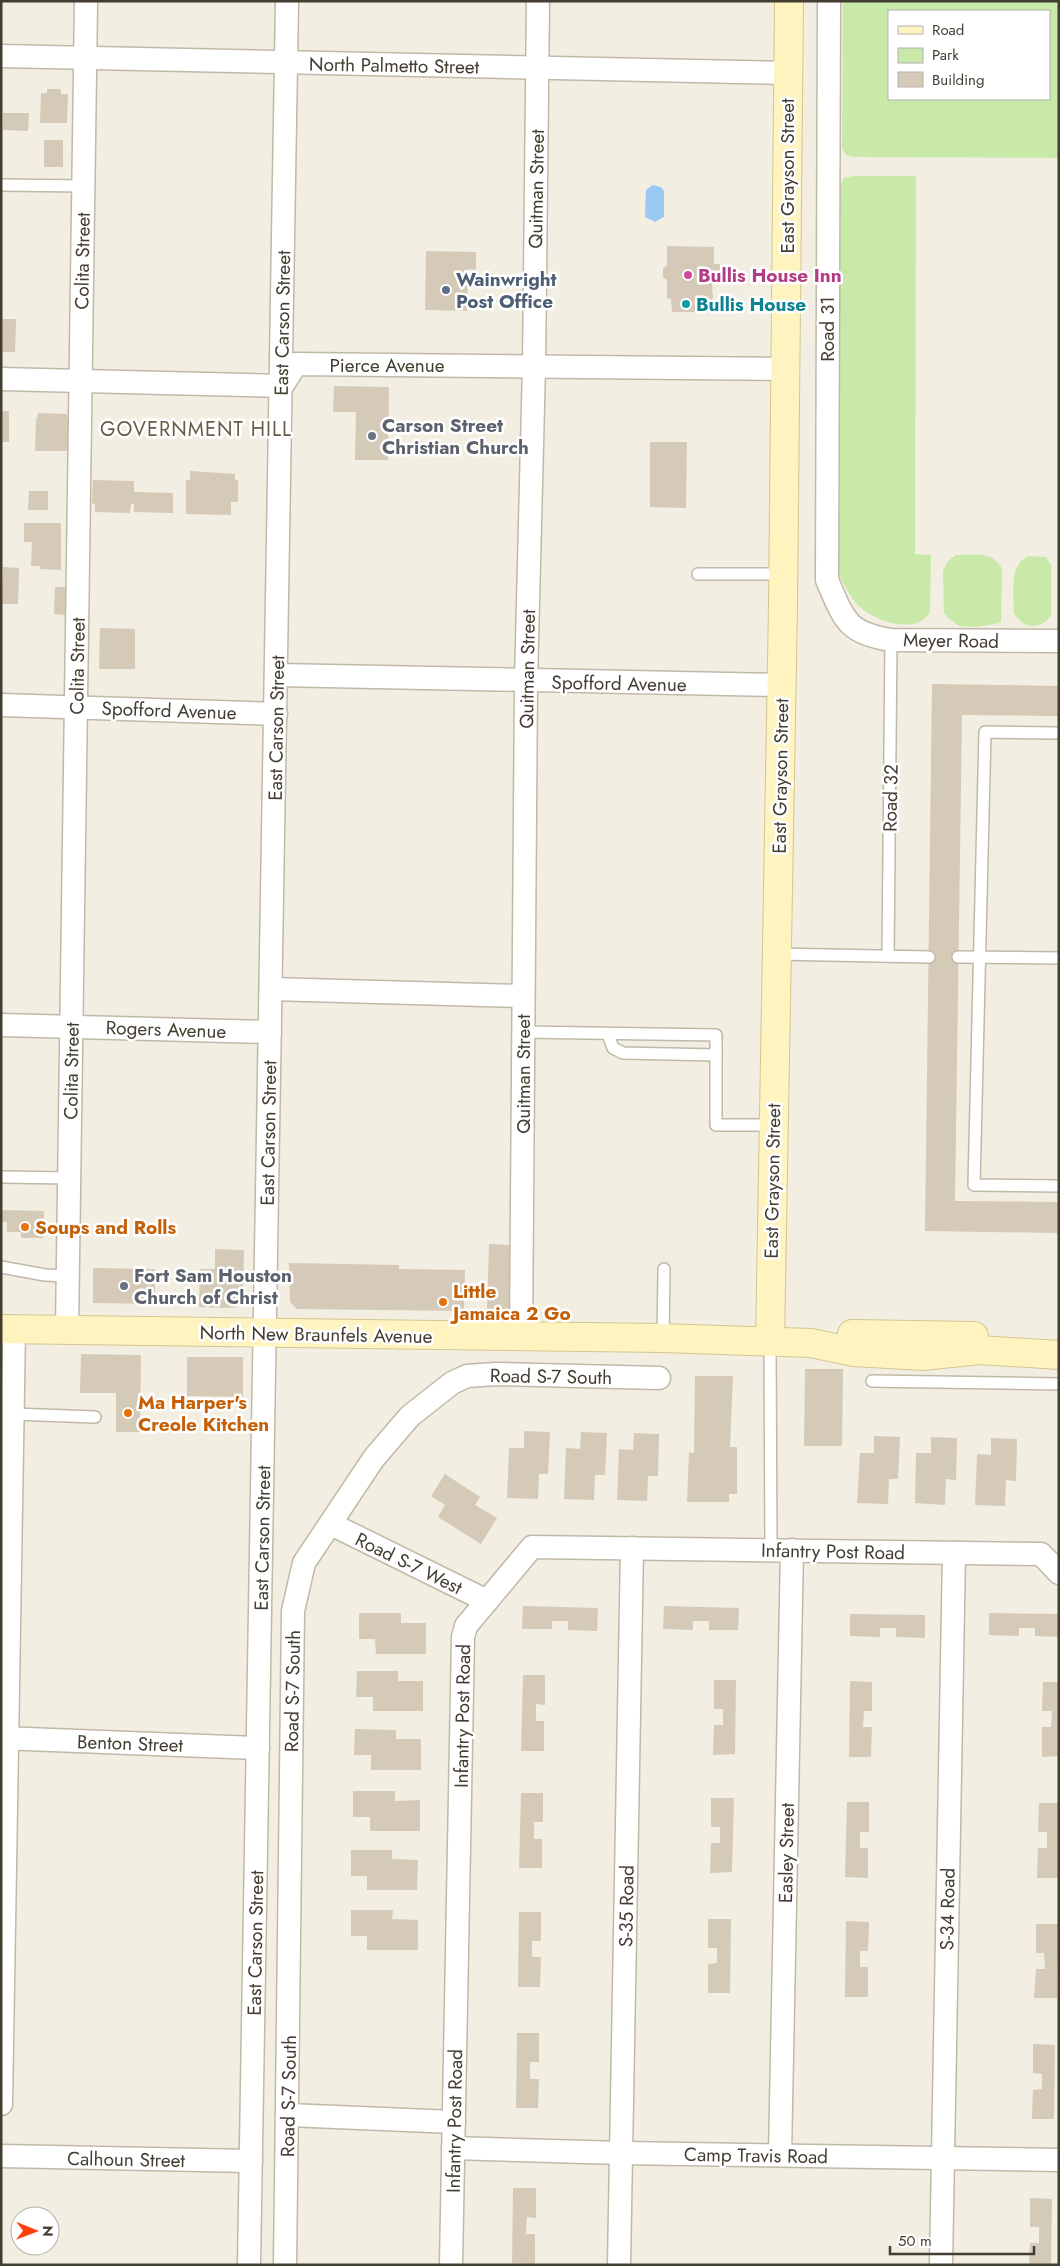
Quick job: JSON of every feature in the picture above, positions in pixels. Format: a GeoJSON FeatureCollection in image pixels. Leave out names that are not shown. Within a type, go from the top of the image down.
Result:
{"type":"FeatureCollection","features":[{"type":"Feature","properties":{"kind":"street","name":"Colita Street"},"geometry":{"type":"LineString","coordinates":[[67,1330],[86,1]]}},
{"type":"Feature","properties":{"kind":"street","name":"East Carson Street"},"geometry":{"type":"LineString","coordinates":[[250,2265],[287,1]]}},
{"type":"Feature","properties":{"kind":"street","name":"Quitman Street"},"geometry":{"type":"LineString","coordinates":[[521,1336],[526,681],[534,366],[538,1]]}},
{"type":"Feature","properties":{"kind":"street","name":"East Grayson Street"},"geometry":{"type":"LineString","coordinates":[[770,1342],[783,574],[789,1]]}},
{"type":"Feature","properties":{"kind":"street","name":"Road 31"},"geometry":{"type":"LineString","coordinates":[[829,1],[826,572],[831,588],[848,622]]}},
{"type":"Feature","properties":{"kind":"street","name":"North Palmetto Street"},"geometry":{"type":"LineString","coordinates":[[1,56],[788,73]]}},
{"type":"Feature","properties":{"kind":"street","name":"Pierce Avenue"},"geometry":{"type":"LineString","coordinates":[[282,386],[296,364],[785,370]]}},
{"type":"Feature","properties":{"kind":"street"},"geometry":{"type":"LineString","coordinates":[[1,380],[80,380],[282,386]]}},
{"type":"Feature","properties":{"kind":"street","name":"Meyer Road"},"geometry":{"type":"LineString","coordinates":[[848,622],[850,626],[873,637],[891,640],[1059,642]]}},
{"type":"Feature","properties":{"kind":"street","name":"Spofford Avenue"},"geometry":{"type":"LineString","coordinates":[[277,675],[781,685]]}},
{"type":"Feature","properties":{"kind":"street","name":"Spofford Avenue"},"geometry":{"type":"LineString","coordinates":[[1,705],[276,714]]}},
{"type":"Feature","properties":{"kind":"street"},"geometry":{"type":"LineString","coordinates":[[271,989],[523,996]]}},
{"type":"Feature","properties":{"kind":"street","name":"Rogers Avenue"},"geometry":{"type":"LineString","coordinates":[[1,1025],[270,1032]]}},
{"type":"Feature","properties":{"kind":"street"},"geometry":{"type":"LineString","coordinates":[[1,2104],[5,1738],[13,1414],[8,1329]]}},
{"type":"Feature","properties":{"kind":"street","name":"North New Braunfels Avenue"},"geometry":{"type":"LineString","coordinates":[[8,1329],[663,1338],[811,1343],[850,1334],[1017,1345],[1059,1355]]}},
{"type":"Feature","properties":{"kind":"street","name":"North New Braunfels Avenue"},"geometry":{"type":"LineString","coordinates":[[1017,1345],[1059,1337]]}},
{"type":"Feature","properties":{"kind":"street","name":"Road S-7 South"},"geometry":{"type":"LineString","coordinates":[[285,2265],[293,1611],[304,1563],[374,1458],[417,1410],[452,1383],[467,1376],[496,1374],[659,1378]]}},
{"type":"Feature","properties":{"kind":"street","name":"Road S-7 West"},"geometry":{"type":"LineString","coordinates":[[331,1524],[487,1601]]}},
{"type":"Feature","properties":{"kind":"street","name":"Infantry Post Road"},"geometry":{"type":"LineString","coordinates":[[451,2265],[463,1637],[466,1626],[532,1547],[1041,1554],[1059,1573]]}},
{"type":"Feature","properties":{"kind":"street","name":"S-35 Road"},"geometry":{"type":"LineString","coordinates":[[619,2265],[632,1548]]}},
{"type":"Feature","properties":{"kind":"street","name":"Easley Street"},"geometry":{"type":"LineString","coordinates":[[780,2156],[781,1550]]}},
{"type":"Feature","properties":{"kind":"street","name":"S-34 Road"},"geometry":{"type":"LineString","coordinates":[[941,2265],[954,1552]]}},
{"type":"Feature","properties":{"kind":"street","name":"Benton Street"},"geometry":{"type":"LineString","coordinates":[[5,1738],[258,1748]]}},
{"type":"Feature","properties":{"kind":"street"},"geometry":{"type":"LineString","coordinates":[[288,2115],[454,2122]]}},
{"type":"Feature","properties":{"kind":"street","name":"Camp Travis Road"},"geometry":{"type":"LineString","coordinates":[[453,2148],[621,2153],[1059,2160]]}},
{"type":"Feature","properties":{"kind":"street","name":"Calhoun Street"},"geometry":{"type":"LineString","coordinates":[[1,2156],[251,2162]]}},
{"type":"Feature","properties":{"kind":"lane"},"geometry":{"type":"LineString","coordinates":[[1,185],[84,186]]}},
{"type":"Feature","properties":{"kind":"lane"},"geometry":{"type":"LineString","coordinates":[[698,574],[783,574]]}},
{"type":"Feature","properties":{"kind":"lane","name":"Road 32"},"geometry":{"type":"LineString","coordinates":[[888,956],[891,640]]}},
{"type":"Feature","properties":{"kind":"lane"},"geometry":{"type":"LineString","coordinates":[[1059,733],[984,732],[974,1184],[1059,1186]]}},
{"type":"Feature","properties":{"kind":"lane"},"geometry":{"type":"LineString","coordinates":[[776,954],[928,957]]}},
{"type":"Feature","properties":{"kind":"lane"},"geometry":{"type":"LineString","coordinates":[[958,957],[1059,958]]}},
{"type":"Feature","properties":{"kind":"lane"},"geometry":{"type":"LineString","coordinates":[[523,1032],[716,1035],[716,1125],[773,1126]]}},
{"type":"Feature","properties":{"kind":"lane"},"geometry":{"type":"LineString","coordinates":[[608,1034],[613,1048],[624,1052],[716,1055]]}},
{"type":"Feature","properties":{"kind":"lane"},"geometry":{"type":"LineString","coordinates":[[1,1178],[70,1178]]}},
{"type":"Feature","properties":{"kind":"lane"},"geometry":{"type":"LineString","coordinates":[[1,1267],[45,1275],[68,1276]]}},
{"type":"Feature","properties":{"kind":"lane"},"geometry":{"type":"LineString","coordinates":[[663,1338],[664,1269]]}},
{"type":"Feature","properties":{"kind":"lane","name":"East Grayson Street"},"geometry":{"type":"LineString","coordinates":[[770,1342],[781,1550]]}},
{"type":"Feature","properties":{"kind":"lane"},"geometry":{"type":"LineString","coordinates":[[872,1381],[1059,1384]]}},
{"type":"Feature","properties":{"kind":"lane"},"geometry":{"type":"LineString","coordinates":[[13,1414],[95,1417]]}},
{"type":"Feature","properties":{"kind":"green space"},"geometry":{"type":"Polygon","coordinates":[[[843,1],[1059,1],[1059,158],[854,157],[846,155],[842,148],[843,1]]]}},
{"type":"Feature","properties":{"kind":"green space"},"geometry":{"type":"Polygon","coordinates":[[[854,176],[916,176],[915,554],[931,555],[930,612],[914,624],[904,625],[882,620],[862,609],[850,595],[837,571],[840,185],[844,178],[854,176]]]}},
{"type":"Feature","properties":{"kind":"green space"},"geometry":{"type":"Polygon","coordinates":[[[976,554],[988,556],[998,563],[1002,569],[1001,622],[976,627],[959,626],[948,618],[944,612],[943,571],[947,562],[956,555],[976,554]]]}},
{"type":"Feature","properties":{"kind":"green space"},"geometry":{"type":"Polygon","coordinates":[[[1029,556],[1046,557],[1051,565],[1051,615],[1042,624],[1037,626],[1027,625],[1014,613],[1013,589],[1015,573],[1022,560],[1029,556]]]}},
{"type":"Feature","properties":{"kind":"water"},"geometry":{"type":"Polygon","coordinates":[[[653,185],[661,187],[664,191],[664,217],[655,222],[645,217],[646,190],[653,185]]]}},
{"type":"Feature","properties":{"kind":"building"},"geometry":{"type":"Polygon","coordinates":[[[47,89],[61,89],[61,94],[68,94],[67,123],[40,123],[41,93],[47,93],[47,89]]]}},
{"type":"Feature","properties":{"kind":"building"},"geometry":{"type":"Polygon","coordinates":[[[3,113],[29,113],[28,131],[3,130],[3,113]]]}},
{"type":"Feature","properties":{"kind":"building"},"geometry":{"type":"Polygon","coordinates":[[[44,140],[63,140],[63,167],[44,167],[44,140]]]}},
{"type":"Feature","properties":{"kind":"building"},"geometry":{"type":"Polygon","coordinates":[[[667,246],[714,247],[714,264],[720,264],[719,284],[712,284],[713,300],[706,300],[706,312],[672,312],[671,299],[667,298],[667,280],[663,277],[663,269],[667,265],[667,246]]]}},
{"type":"Feature","properties":{"kind":"building","name":"Wainwright Post Office"},"geometry":{"type":"Polygon","coordinates":[[[426,251],[476,252],[476,270],[468,269],[467,311],[425,310],[426,251]]]}},
{"type":"Feature","properties":{"kind":"building"},"geometry":{"type":"Polygon","coordinates":[[[1,319],[16,319],[15,352],[1,352],[1,319]]]}},
{"type":"Feature","properties":{"kind":"building","name":"Carson Street Christian Church"},"geometry":{"type":"Polygon","coordinates":[[[334,386],[389,387],[388,460],[355,460],[356,412],[333,412],[334,386]]]}},
{"type":"Feature","properties":{"kind":"building"},"geometry":{"type":"Polygon","coordinates":[[[1,411],[9,411],[9,442],[1,442],[1,411]]]}},
{"type":"Feature","properties":{"kind":"building"},"geometry":{"type":"Polygon","coordinates":[[[38,413],[67,414],[67,419],[69,419],[68,451],[35,451],[36,419],[38,413]]]}},
{"type":"Feature","properties":{"kind":"building"},"geometry":{"type":"Polygon","coordinates":[[[650,442],[687,442],[686,508],[650,507],[650,442]]]}},
{"type":"Feature","properties":{"kind":"building"},"geometry":{"type":"Polygon","coordinates":[[[190,471],[235,474],[235,480],[238,480],[238,502],[231,502],[231,515],[186,514],[186,480],[190,480],[190,471]]]}},
{"type":"Feature","properties":{"kind":"building"},"geometry":{"type":"Polygon","coordinates":[[[93,480],[134,481],[134,492],[173,493],[173,513],[134,512],[134,504],[131,504],[130,513],[95,512],[95,504],[92,503],[93,480]]]}},
{"type":"Feature","properties":{"kind":"building"},"geometry":{"type":"Polygon","coordinates":[[[29,491],[48,491],[48,510],[28,510],[29,491]]]}},
{"type":"Feature","properties":{"kind":"building"},"geometry":{"type":"Polygon","coordinates":[[[24,523],[61,523],[61,570],[40,569],[40,566],[31,566],[32,542],[24,542],[24,523]]]}},
{"type":"Feature","properties":{"kind":"building"},"geometry":{"type":"Polygon","coordinates":[[[3,567],[19,568],[18,604],[2,604],[3,567]]]}},
{"type":"Feature","properties":{"kind":"building"},"geometry":{"type":"Polygon","coordinates":[[[55,587],[67,587],[66,615],[54,614],[55,587]]]}},
{"type":"Feature","properties":{"kind":"building"},"geometry":{"type":"Polygon","coordinates":[[[100,628],[135,629],[135,669],[99,669],[100,628]]]}},
{"type":"Feature","properties":{"kind":"building"},"geometry":{"type":"Polygon","coordinates":[[[932,684],[1059,686],[1059,716],[962,715],[955,1201],[1059,1202],[1059,1233],[925,1231],[932,684]]]}},
{"type":"Feature","properties":{"kind":"building","name":"Soups and Rolls"},"geometry":{"type":"Polygon","coordinates":[[[1,1210],[44,1211],[44,1238],[21,1238],[21,1232],[7,1232],[7,1222],[1,1222],[1,1210]]]}},
{"type":"Feature","properties":{"kind":"building"},"geometry":{"type":"Polygon","coordinates":[[[489,1244],[510,1245],[509,1313],[487,1312],[489,1244]]]}},
{"type":"Feature","properties":{"kind":"building"},"geometry":{"type":"Polygon","coordinates":[[[215,1249],[244,1250],[243,1301],[235,1308],[199,1307],[200,1269],[215,1269],[215,1249]]]}},
{"type":"Feature","properties":{"kind":"building"},"geometry":{"type":"Polygon","coordinates":[[[289,1263],[399,1265],[399,1269],[465,1270],[464,1311],[297,1309],[290,1302],[289,1263]]]}},
{"type":"Feature","properties":{"kind":"building","name":"Fort Sam Houston Church of Christ"},"geometry":{"type":"Polygon","coordinates":[[[93,1268],[155,1269],[155,1304],[93,1303],[93,1268]]]}},
{"type":"Feature","properties":{"kind":"building","name":"Ma Harper's Creole Kitchen"},"geometry":{"type":"Polygon","coordinates":[[[81,1354],[141,1355],[140,1432],[116,1432],[116,1393],[80,1393],[81,1354]]]}},
{"type":"Feature","properties":{"kind":"building"},"geometry":{"type":"Polygon","coordinates":[[[187,1357],[243,1357],[243,1397],[187,1396],[187,1357]]]}},
{"type":"Feature","properties":{"kind":"building"},"geometry":{"type":"Polygon","coordinates":[[[805,1369],[843,1369],[842,1446],[804,1446],[805,1369]]]}},
{"type":"Feature","properties":{"kind":"building"},"geometry":{"type":"Polygon","coordinates":[[[695,1376],[733,1376],[730,1447],[737,1447],[737,1494],[729,1494],[729,1502],[687,1502],[689,1452],[694,1453],[695,1376]]]}},
{"type":"Feature","properties":{"kind":"building"},"geometry":{"type":"Polygon","coordinates":[[[524,1431],[550,1432],[548,1474],[539,1474],[538,1499],[507,1498],[509,1448],[524,1448],[524,1431]]]}},
{"type":"Feature","properties":{"kind":"building"},"geometry":{"type":"Polygon","coordinates":[[[581,1432],[607,1433],[605,1475],[595,1475],[594,1500],[564,1499],[566,1448],[580,1449],[581,1432]]]}},
{"type":"Feature","properties":{"kind":"building"},"geometry":{"type":"Polygon","coordinates":[[[634,1433],[659,1434],[658,1476],[648,1476],[647,1501],[617,1500],[619,1449],[633,1450],[634,1433]]]}},
{"type":"Feature","properties":{"kind":"building"},"geometry":{"type":"Polygon","coordinates":[[[874,1436],[900,1437],[898,1479],[889,1479],[888,1504],[857,1503],[860,1453],[874,1453],[874,1436]]]}},
{"type":"Feature","properties":{"kind":"building"},"geometry":{"type":"Polygon","coordinates":[[[931,1437],[957,1438],[956,1480],[946,1479],[945,1505],[915,1503],[916,1453],[931,1453],[931,1437]]]}},
{"type":"Feature","properties":{"kind":"building"},"geometry":{"type":"Polygon","coordinates":[[[991,1438],[1017,1439],[1016,1481],[1006,1480],[1005,1506],[975,1505],[977,1454],[991,1455],[991,1438]]]}},
{"type":"Feature","properties":{"kind":"building"},"geometry":{"type":"Polygon","coordinates":[[[445,1474],[480,1497],[475,1505],[497,1518],[481,1544],[438,1517],[445,1505],[431,1496],[445,1474]]]}},
{"type":"Feature","properties":{"kind":"building"},"geometry":{"type":"Polygon","coordinates":[[[523,1606],[598,1608],[597,1631],[568,1630],[568,1621],[552,1621],[552,1629],[522,1629],[523,1606]]]}},
{"type":"Feature","properties":{"kind":"building"},"geometry":{"type":"Polygon","coordinates":[[[664,1606],[739,1608],[738,1630],[709,1630],[709,1621],[693,1621],[693,1630],[663,1629],[664,1606]]]}},
{"type":"Feature","properties":{"kind":"building"},"geometry":{"type":"Polygon","coordinates":[[[359,1613],[401,1613],[401,1623],[426,1623],[426,1654],[376,1654],[375,1639],[359,1639],[359,1613]]]}},
{"type":"Feature","properties":{"kind":"building"},"geometry":{"type":"Polygon","coordinates":[[[989,1613],[1059,1614],[1059,1637],[1035,1636],[1035,1628],[1019,1628],[1019,1636],[989,1635],[989,1613]]]}},
{"type":"Feature","properties":{"kind":"building"},"geometry":{"type":"Polygon","coordinates":[[[850,1614],[925,1615],[925,1638],[896,1637],[896,1628],[880,1628],[880,1637],[850,1636],[850,1614]]]}},
{"type":"Feature","properties":{"kind":"building"},"geometry":{"type":"Polygon","coordinates":[[[357,1671],[398,1671],[398,1681],[423,1681],[423,1711],[373,1711],[373,1697],[356,1697],[357,1671]]]}},
{"type":"Feature","properties":{"kind":"building"},"geometry":{"type":"Polygon","coordinates":[[[523,1675],[545,1675],[545,1705],[536,1704],[536,1721],[544,1721],[544,1751],[521,1751],[523,1675]]]}},
{"type":"Feature","properties":{"kind":"building"},"geometry":{"type":"Polygon","coordinates":[[[714,1680],[736,1680],[735,1754],[713,1755],[714,1725],[723,1725],[723,1709],[714,1709],[714,1680]]]}},
{"type":"Feature","properties":{"kind":"building"},"geometry":{"type":"Polygon","coordinates":[[[850,1681],[872,1682],[872,1711],[864,1711],[863,1727],[872,1727],[871,1757],[849,1757],[850,1681]]]}},
{"type":"Feature","properties":{"kind":"building"},"geometry":{"type":"Polygon","coordinates":[[[1043,1682],[1059,1682],[1059,1756],[1042,1757],[1042,1727],[1051,1727],[1052,1711],[1042,1711],[1043,1682]]]}},
{"type":"Feature","properties":{"kind":"building"},"geometry":{"type":"Polygon","coordinates":[[[355,1729],[396,1730],[396,1739],[421,1739],[421,1770],[371,1770],[371,1755],[354,1755],[355,1729]]]}},
{"type":"Feature","properties":{"kind":"building"},"geometry":{"type":"Polygon","coordinates":[[[353,1791],[395,1791],[395,1801],[420,1800],[420,1831],[370,1831],[370,1817],[353,1817],[353,1791]]]}},
{"type":"Feature","properties":{"kind":"building"},"geometry":{"type":"Polygon","coordinates":[[[521,1793],[543,1793],[543,1822],[534,1822],[534,1839],[542,1839],[542,1868],[519,1868],[521,1793]]]}},
{"type":"Feature","properties":{"kind":"building"},"geometry":{"type":"Polygon","coordinates":[[[711,1798],[734,1798],[732,1872],[710,1873],[711,1843],[720,1843],[720,1827],[711,1827],[711,1798]]]}},
{"type":"Feature","properties":{"kind":"building"},"geometry":{"type":"Polygon","coordinates":[[[847,1802],[869,1802],[869,1832],[860,1832],[860,1848],[868,1848],[868,1878],[845,1877],[847,1802]]]}},
{"type":"Feature","properties":{"kind":"building"},"geometry":{"type":"Polygon","coordinates":[[[1039,1803],[1059,1803],[1059,1878],[1037,1878],[1038,1848],[1047,1848],[1047,1832],[1038,1832],[1039,1803]]]}},
{"type":"Feature","properties":{"kind":"building"},"geometry":{"type":"Polygon","coordinates":[[[351,1850],[392,1850],[392,1859],[418,1860],[417,1890],[367,1890],[367,1876],[351,1876],[351,1850]]]}},
{"type":"Feature","properties":{"kind":"building"},"geometry":{"type":"Polygon","coordinates":[[[351,1910],[393,1910],[392,1919],[418,1920],[418,1950],[367,1950],[367,1936],[351,1936],[351,1910]]]}},
{"type":"Feature","properties":{"kind":"building"},"geometry":{"type":"Polygon","coordinates":[[[519,1912],[541,1912],[541,1941],[532,1941],[532,1957],[541,1957],[540,1987],[518,1987],[519,1912]]]}},
{"type":"Feature","properties":{"kind":"building"},"geometry":{"type":"Polygon","coordinates":[[[708,1919],[731,1919],[730,1993],[708,1993],[708,1964],[717,1963],[717,1948],[708,1948],[708,1919]]]}},
{"type":"Feature","properties":{"kind":"building"},"geometry":{"type":"Polygon","coordinates":[[[846,1921],[869,1922],[868,1951],[860,1951],[860,1967],[868,1967],[868,1997],[845,1997],[846,1921]]]}},
{"type":"Feature","properties":{"kind":"building"},"geometry":{"type":"Polygon","coordinates":[[[1036,1924],[1058,1924],[1057,1998],[1034,1998],[1036,1969],[1045,1969],[1044,1953],[1036,1953],[1036,1924]]]}},
{"type":"Feature","properties":{"kind":"building"},"geometry":{"type":"Polygon","coordinates":[[[517,2033],[539,2033],[539,2062],[530,2062],[530,2079],[539,2079],[538,2108],[516,2108],[517,2033]]]}},
{"type":"Feature","properties":{"kind":"building"},"geometry":{"type":"Polygon","coordinates":[[[1033,2044],[1055,2045],[1054,2119],[1032,2119],[1033,2090],[1042,2089],[1042,2074],[1033,2073],[1033,2044]]]}},
{"type":"Feature","properties":{"kind":"building"},"geometry":{"type":"Polygon","coordinates":[[[513,2188],[536,2188],[536,2218],[527,2217],[526,2234],[535,2234],[535,2264],[512,2263],[513,2188]]]}},
{"type":"Feature","properties":{"kind":"building"},"geometry":{"type":"Polygon","coordinates":[[[1030,2198],[1052,2199],[1051,2265],[1029,2265],[1030,2243],[1039,2243],[1039,2227],[1030,2227],[1030,2198]]]}},
{"type":"Feature","properties":{"kind":"place","name":"Bullis House Inn"},"geometry":{"type":"Point","coordinates":[688,275]}},
{"type":"Feature","properties":{"kind":"place","name":"Wainwright Post Office"},"geometry":{"type":"Point","coordinates":[446,290]}},
{"type":"Feature","properties":{"kind":"place","name":"Bullis House"},"geometry":{"type":"Point","coordinates":[686,304]}},
{"type":"Feature","properties":{"kind":"place","name":"Carson Street Christian Church"},"geometry":{"type":"Point","coordinates":[372,436]}},
{"type":"Feature","properties":{"kind":"place","name":"Soups and Rolls"},"geometry":{"type":"Point","coordinates":[25,1227]}},
{"type":"Feature","properties":{"kind":"place","name":"Fort Sam Houston Church of Christ"},"geometry":{"type":"Point","coordinates":[124,1286]}},
{"type":"Feature","properties":{"kind":"place","name":"Little Jamaica 2 Go"},"geometry":{"type":"Point","coordinates":[443,1302]}},
{"type":"Feature","properties":{"kind":"place","name":"Ma Harper's Creole Kitchen"},"geometry":{"type":"Point","coordinates":[128,1413]}},
{"type":"Feature","properties":{"kind":"district","name":"GOVERNMENT HILL"},"geometry":{"type":"Point","coordinates":[196,429]}}]}
